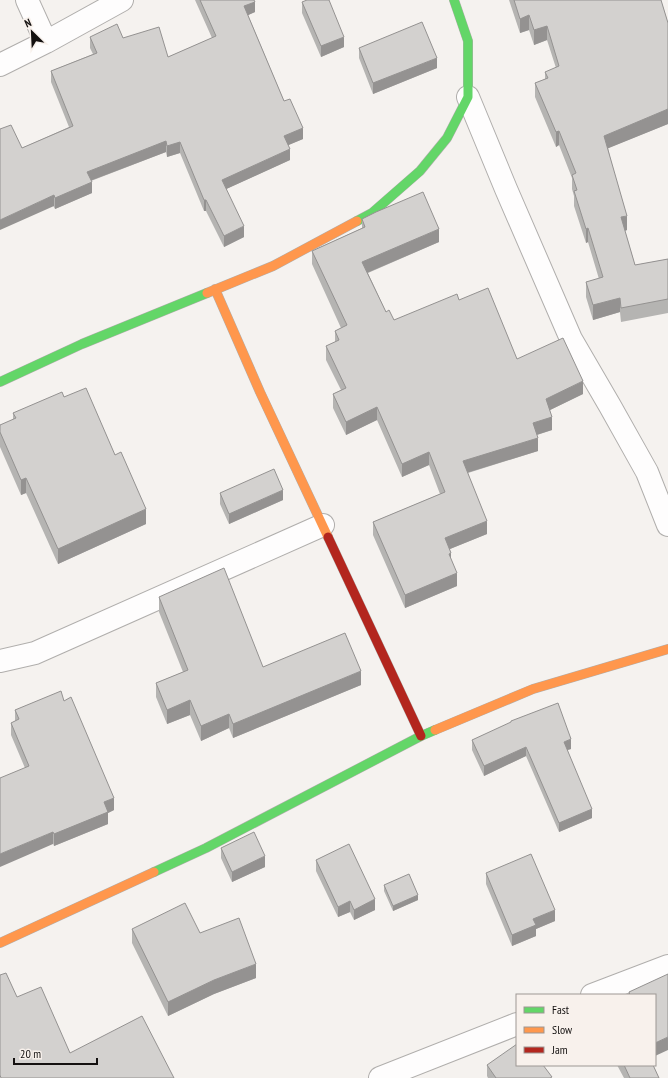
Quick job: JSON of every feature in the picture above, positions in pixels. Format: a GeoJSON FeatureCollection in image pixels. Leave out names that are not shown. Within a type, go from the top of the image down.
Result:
{"type":"FeatureCollection","features":[{"type":"Feature","properties":{"kind":"street"},"geometry":{"type":"LineString","coordinates":[[27,0],[46,42]]}},
{"type":"Feature","properties":{"kind":"street"},"geometry":{"type":"LineString","coordinates":[[0,65],[46,42],[122,0]]}},
{"type":"Feature","properties":{"kind":"street"},"geometry":{"type":"LineString","coordinates":[[454,0],[468,41],[468,97],[571,339],[647,472],[668,525]]}},
{"type":"Feature","properties":{"kind":"street"},"geometry":{"type":"LineString","coordinates":[[0,382],[82,344],[274,266],[372,214],[420,171],[447,138],[468,97]]}},
{"type":"Feature","properties":{"kind":"street"},"geometry":{"type":"LineString","coordinates":[[215,289],[260,392],[421,736]]}},
{"type":"Feature","properties":{"kind":"street"},"geometry":{"type":"LineString","coordinates":[[0,661],[35,653],[323,525]]}},
{"type":"Feature","properties":{"kind":"street"},"geometry":{"type":"LineString","coordinates":[[0,943],[206,848],[421,736],[533,689],[668,649]]}},
{"type":"Feature","properties":{"kind":"street"},"geometry":{"type":"LineString","coordinates":[[595,994],[668,966]]}},
{"type":"Feature","properties":{"kind":"street"},"geometry":{"type":"LineString","coordinates":[[380,1078],[516,1024]]}},
{"type":"Feature","properties":{"kind":"building"},"geometry":{"type":"Polygon","coordinates":[[[200,0],[254,0],[255,2],[244,6],[284,101],[290,99],[303,128],[284,136],[290,149],[222,180],[244,226],[224,236],[206,200],[204,200],[180,142],[167,146],[166,141],[87,172],[92,182],[55,198],[54,195],[0,220],[0,129],[11,125],[22,148],[73,126],[51,71],[97,53],[90,37],[117,24],[123,38],[159,27],[168,57],[216,36],[200,0]]]}},
{"type":"Feature","properties":{"kind":"building"},"geometry":{"type":"Polygon","coordinates":[[[307,0],[329,0],[344,37],[321,46],[302,2],[307,0]]]}},
{"type":"Feature","properties":{"kind":"building"},"geometry":{"type":"Polygon","coordinates":[[[514,0],[661,0],[668,23],[668,109],[604,136],[627,216],[621,217],[635,265],[668,259],[668,299],[621,308],[620,298],[593,305],[586,282],[603,277],[588,228],[586,229],[574,191],[577,190],[572,175],[576,173],[559,131],[556,132],[535,83],[548,78],[545,72],[559,66],[547,26],[534,30],[529,15],[520,19],[514,0]]]}},
{"type":"Feature","properties":{"kind":"building"},"geometry":{"type":"Polygon","coordinates":[[[422,22],[437,58],[373,83],[359,48],[422,22]]]}},
{"type":"Feature","properties":{"kind":"building"},"geometry":{"type":"Polygon","coordinates":[[[423,192],[439,229],[362,262],[386,312],[389,310],[394,320],[457,294],[459,300],[488,288],[517,359],[563,338],[583,381],[546,399],[552,417],[533,423],[538,438],[463,461],[487,521],[445,538],[451,553],[449,554],[457,573],[405,595],[373,522],[445,492],[429,452],[402,464],[377,407],[346,422],[333,394],[346,388],[326,346],[339,340],[335,331],[347,325],[312,251],[365,227],[362,219],[423,192]]]}},
{"type":"Feature","properties":{"kind":"building"},"geometry":{"type":"Polygon","coordinates":[[[86,388],[115,455],[121,452],[146,509],[58,549],[26,478],[21,480],[0,432],[0,425],[16,418],[13,413],[62,392],[64,397],[86,388]]]}},
{"type":"Feature","properties":{"kind":"building"},"geometry":{"type":"Polygon","coordinates":[[[274,469],[283,490],[229,514],[220,493],[274,469]]]}},
{"type":"Feature","properties":{"kind":"building"},"geometry":{"type":"Polygon","coordinates":[[[224,568],[263,667],[345,633],[361,671],[233,724],[229,714],[201,726],[190,700],[167,710],[156,683],[188,670],[159,597],[224,568]]]}},
{"type":"Feature","properties":{"kind":"building"},"geometry":{"type":"Polygon","coordinates":[[[61,691],[64,701],[71,697],[114,798],[104,802],[108,812],[54,834],[53,832],[0,854],[0,778],[29,766],[11,723],[19,719],[15,710],[61,691]]]}},
{"type":"Feature","properties":{"kind":"building"},"geometry":{"type":"Polygon","coordinates":[[[558,703],[571,739],[564,742],[592,809],[559,823],[526,747],[484,766],[472,740],[511,721],[558,703]]]}},
{"type":"Feature","properties":{"kind":"building"},"geometry":{"type":"Polygon","coordinates":[[[254,832],[265,856],[232,872],[221,848],[254,832]]]}},
{"type":"Feature","properties":{"kind":"building"},"geometry":{"type":"Polygon","coordinates":[[[349,844],[375,899],[354,910],[350,901],[338,907],[316,860],[349,844]]]}},
{"type":"Feature","properties":{"kind":"building"},"geometry":{"type":"Polygon","coordinates":[[[531,854],[555,910],[533,919],[536,925],[512,935],[486,873],[531,854]]]}},
{"type":"Feature","properties":{"kind":"building"},"geometry":{"type":"Polygon","coordinates":[[[409,874],[418,895],[393,906],[384,885],[409,874]]]}},
{"type":"Feature","properties":{"kind":"building"},"geometry":{"type":"Polygon","coordinates":[[[185,903],[200,933],[239,918],[256,964],[214,980],[168,1002],[132,929],[185,903]]]}},
{"type":"Feature","properties":{"kind":"building"},"geometry":{"type":"Polygon","coordinates":[[[6,973],[17,997],[41,987],[70,1053],[142,1016],[174,1078],[1,1078],[0,975],[6,973]]]}},
{"type":"Feature","properties":{"kind":"building"},"geometry":{"type":"Polygon","coordinates":[[[668,974],[668,1037],[656,1043],[656,994],[630,994],[629,992],[668,974]]]}},
{"type":"Feature","properties":{"kind":"building"},"geometry":{"type":"Polygon","coordinates":[[[516,1045],[516,1066],[544,1066],[552,1077],[496,1078],[487,1065],[516,1045]]]}},
{"type":"Feature","properties":{"kind":"building"},"geometry":{"type":"Polygon","coordinates":[[[624,1066],[653,1066],[659,1078],[630,1078],[624,1066]]]}},
{"type":"Feature","properties":{"kind":"traffic: fast"},"geometry":{"type":"LineString","coordinates":[[357,221],[372,213],[420,171],[447,138],[468,97],[468,41],[454,0]]}},
{"type":"Feature","properties":{"kind":"traffic: fast"},"geometry":{"type":"LineString","coordinates":[[0,382],[82,344],[207,293]]}},
{"type":"Feature","properties":{"kind":"traffic: fast"},"geometry":{"type":"LineString","coordinates":[[154,872],[206,848],[435,730]]}},
{"type":"Feature","properties":{"kind":"traffic: slow"},"geometry":{"type":"LineString","coordinates":[[207,293],[273,266],[357,221]]}},
{"type":"Feature","properties":{"kind":"traffic: slow"},"geometry":{"type":"LineString","coordinates":[[215,289],[260,392],[328,537]]}},
{"type":"Feature","properties":{"kind":"traffic: slow"},"geometry":{"type":"LineString","coordinates":[[435,730],[533,689],[668,649]]}},
{"type":"Feature","properties":{"kind":"traffic: slow"},"geometry":{"type":"LineString","coordinates":[[0,943],[154,872]]}},
{"type":"Feature","properties":{"kind":"traffic: jam"},"geometry":{"type":"LineString","coordinates":[[328,537],[421,736]]}}]}
